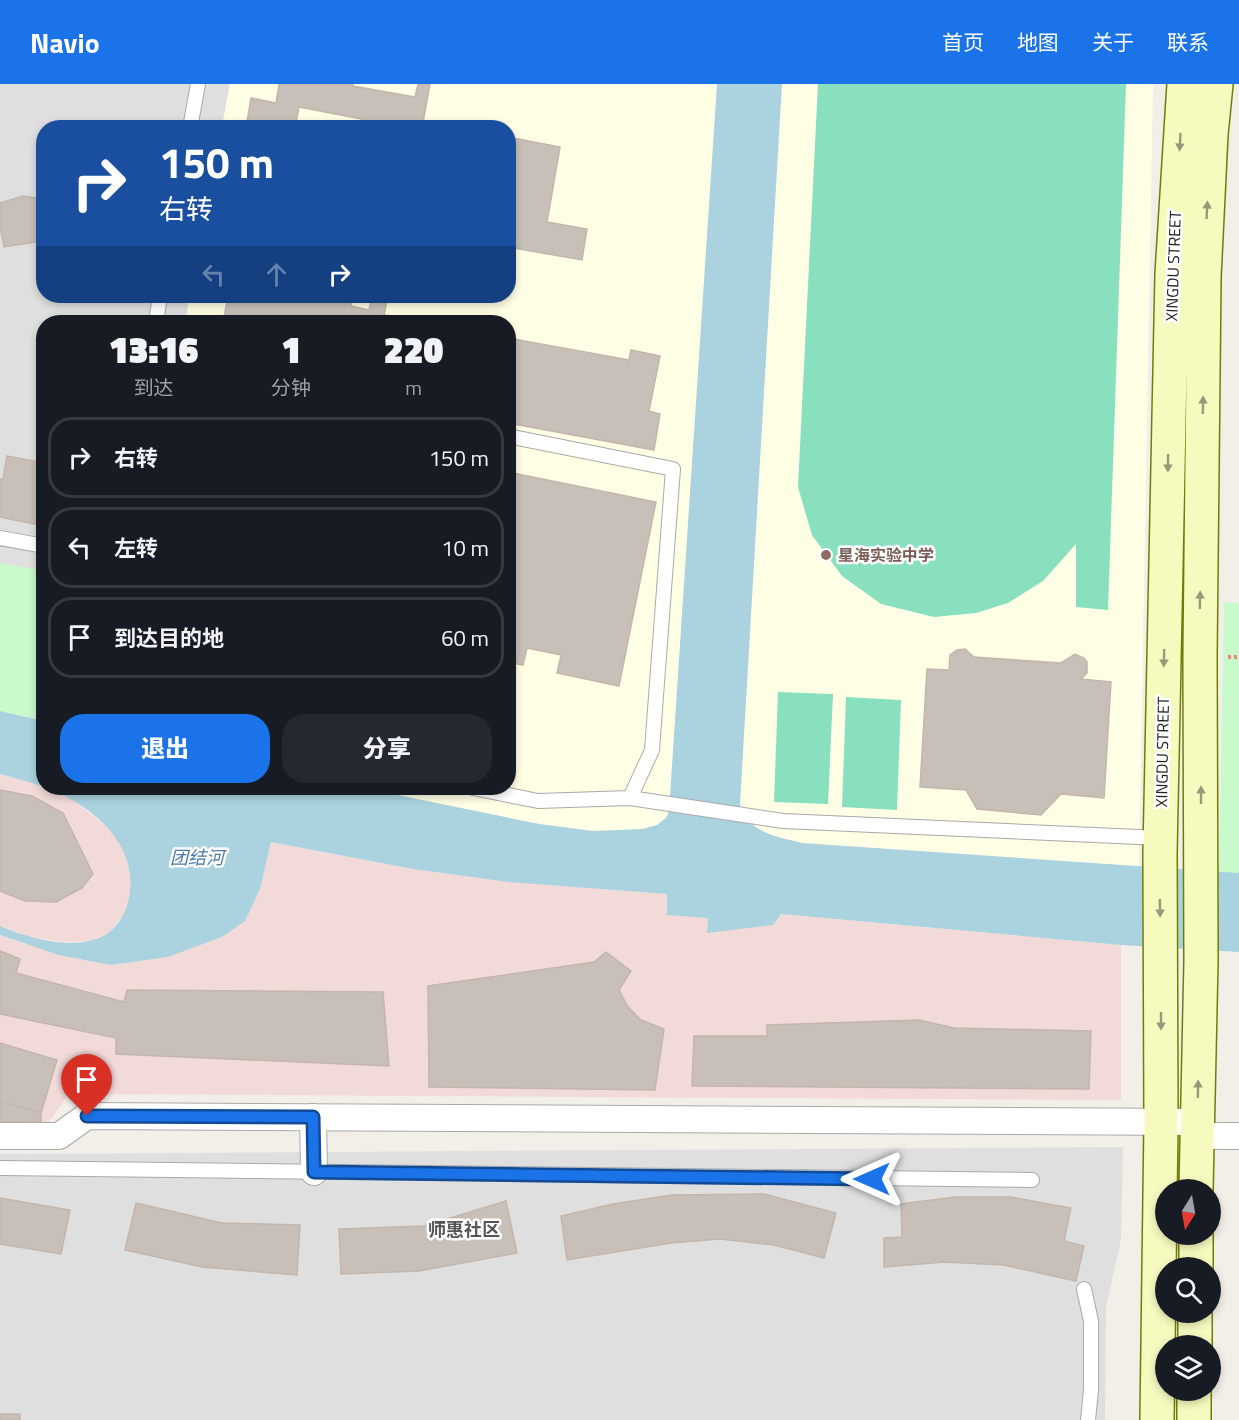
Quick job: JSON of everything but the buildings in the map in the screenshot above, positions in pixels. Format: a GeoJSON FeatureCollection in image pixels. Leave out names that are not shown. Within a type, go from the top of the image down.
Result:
{"type":"FeatureCollection","features":[{"type":"Feature","properties":{"kind":"main road","name":"XINGDU STREET"},"geometry":{"type":"LineString","coordinates":[[1157,1420],[1161,1122],[1160,846],[1172,274],[1184,84]]}},
{"type":"Feature","properties":{"kind":"main road","name":"XINGDU STREET"},"geometry":{"type":"LineString","coordinates":[[1196,1179],[1202,854],[1200,656],[1204,277],[1211,134],[1216,84]]}},
{"type":"Feature","properties":{"kind":"main road"},"geometry":{"type":"LineString","coordinates":[[1194,1401],[1194,1420]]}},
{"type":"Feature","properties":{"kind":"street"},"geometry":{"type":"LineString","coordinates":[[0,1136],[59,1136],[87,1116],[1161,1122],[1239,1136]]}},
{"type":"Feature","properties":{"kind":"street"},"geometry":{"type":"LineString","coordinates":[[313,1117],[314,1172]]}},
{"type":"Feature","properties":{"kind":"lane"},"geometry":{"type":"LineString","coordinates":[[191,120],[198,84]]}},
{"type":"Feature","properties":{"kind":"lane"},"geometry":{"type":"LineString","coordinates":[[516,438],[673,469],[652,750],[630,798]]}},
{"type":"Feature","properties":{"kind":"lane"},"geometry":{"type":"LineString","coordinates":[[0,538],[36,545]]}},
{"type":"Feature","properties":{"kind":"lane"},"geometry":{"type":"LineString","coordinates":[[508,795],[538,801],[630,798],[795,822],[1160,846]]}},
{"type":"Feature","properties":{"kind":"lane"},"geometry":{"type":"LineString","coordinates":[[0,1168],[1032,1180]]}},
{"type":"Feature","properties":{"kind":"lane"},"geometry":{"type":"LineString","coordinates":[[1084,1288],[1091,1321],[1091,1390],[1088,1420]]}},
{"type":"Feature","properties":{"kind":"shaded area"},"geometry":{"type":"Polygon","coordinates":[[[0,84],[230,84],[223,120],[36,120],[36,303],[189,303],[186,315],[36,315],[36,570],[0,563],[0,84]]]}},
{"type":"Feature","properties":{"kind":"shaded area","name":"星海实验中学"},"geometry":{"type":"Polygon","coordinates":[[[230,84],[1153,84],[1139,867],[593,831],[539,824],[397,795],[516,795],[516,315],[186,315],[189,303],[516,303],[516,120],[223,120],[230,84]]]}},
{"type":"Feature","properties":{"kind":"shaded area"},"geometry":{"type":"Polygon","coordinates":[[[0,774],[36,784],[36,795],[63,795],[107,827],[118,839],[126,856],[132,880],[123,915],[109,933],[91,941],[63,942],[34,938],[0,926],[0,774]]]}},
{"type":"Feature","properties":{"kind":"shaded area"},"geometry":{"type":"Polygon","coordinates":[[[271,842],[413,869],[508,882],[668,894],[708,918],[707,932],[780,914],[1121,945],[1121,1100],[69,1094],[43,1130],[0,1130],[0,935],[18,942],[111,965],[168,957],[222,937],[260,889],[271,842]]]}},
{"type":"Feature","properties":{"kind":"shaded area"},"geometry":{"type":"Polygon","coordinates":[[[1123,1147],[1121,1239],[1106,1307],[1105,1420],[0,1420],[0,1154],[1123,1147]]]}},
{"type":"Feature","properties":{"kind":"green space"},"geometry":{"type":"Polygon","coordinates":[[[818,84],[1126,84],[1108,610],[1076,607],[1076,544],[1043,581],[1008,603],[976,613],[934,617],[881,604],[842,576],[812,535],[798,487],[818,84]]]}},
{"type":"Feature","properties":{"kind":"green space"},"geometry":{"type":"Polygon","coordinates":[[[0,563],[36,570],[36,719],[0,711],[0,563]]]}},
{"type":"Feature","properties":{"kind":"green space"},"geometry":{"type":"Polygon","coordinates":[[[1224,602],[1239,603],[1239,873],[1219,872],[1224,602]]]}},
{"type":"Feature","properties":{"kind":"green space"},"geometry":{"type":"Polygon","coordinates":[[[778,692],[833,694],[828,804],[774,802],[778,692]]]}},
{"type":"Feature","properties":{"kind":"green space"},"geometry":{"type":"Polygon","coordinates":[[[846,697],[901,700],[897,810],[842,807],[846,697]]]}},
{"type":"Feature","properties":{"kind":"water","name":"团结河"},"geometry":{"type":"Polygon","coordinates":[[[717,84],[782,84],[740,804],[744,814],[757,828],[765,832],[802,843],[1239,873],[1239,952],[1121,945],[781,914],[773,925],[707,933],[708,918],[667,915],[667,894],[508,882],[413,869],[271,842],[260,889],[245,921],[222,937],[168,957],[111,965],[59,955],[0,935],[0,926],[23,935],[49,941],[75,943],[87,941],[104,936],[112,930],[126,908],[130,887],[129,868],[123,850],[99,819],[63,795],[397,795],[539,824],[593,831],[642,829],[657,825],[666,818],[669,811],[717,84]]]}},
{"type":"Feature","properties":{"kind":"water"},"geometry":{"type":"Polygon","coordinates":[[[0,711],[36,719],[36,784],[0,774],[0,711]]]}},
{"type":"Feature","properties":{"kind":"place","name":"星海实验中学"},"geometry":{"type":"Point","coordinates":[826,555]}},
{"type":"Feature","properties":{"kind":"district","name":"师惠社区"},"geometry":{"type":"Point","coordinates":[464,1229]}},
{"type":"Feature","properties":{"kind":"route"},"geometry":{"type":"LineString","coordinates":[[87,1116],[313,1117],[314,1172],[872,1179]]}}]}
